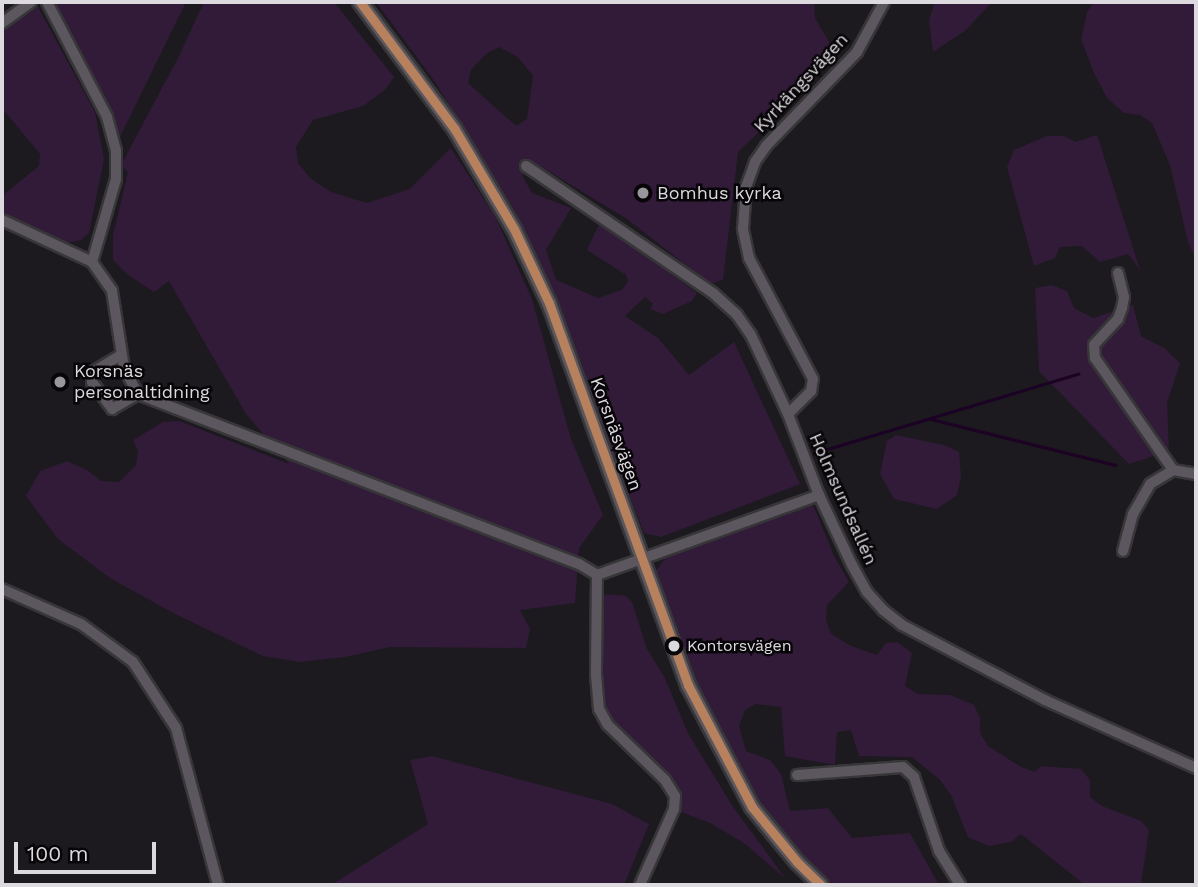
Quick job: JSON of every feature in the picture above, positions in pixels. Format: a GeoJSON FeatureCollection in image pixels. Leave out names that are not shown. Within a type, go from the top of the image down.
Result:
{"type":"FeatureCollection","features":[{"type":"Feature","properties":{"kind":"street"},"geometry":{"type":"LineString","coordinates":[[2,23],[30,2]]}},
{"type":"Feature","properties":{"kind":"street"},"geometry":{"type":"LineString","coordinates":[[47,2],[107,117],[116,151],[116,179],[92,262]]}},
{"type":"Feature","properties":{"kind":"street","name":"Korsnäsvägen"},"geometry":{"type":"LineString","coordinates":[[360,2],[481,168],[514,229],[549,303],[672,647],[713,740],[752,807],[797,862],[821,885]]}},
{"type":"Feature","properties":{"kind":"street","name":"Kyrkängsvägen"},"geometry":{"type":"LineString","coordinates":[[788,414],[811,391],[813,379],[749,258],[743,229],[746,187],[755,162],[766,146],[857,52],[884,2]]}},
{"type":"Feature","properties":{"kind":"street","name":"Holmsundsallén"},"geometry":{"type":"LineString","coordinates":[[526,166],[727,305],[751,335],[788,414],[819,495],[867,592],[895,620],[1045,700],[1196,768]]}},
{"type":"Feature","properties":{"kind":"street"},"geometry":{"type":"LineString","coordinates":[[2,220],[92,262],[112,291],[124,368],[138,394],[579,564],[597,575],[819,495]]}},
{"type":"Feature","properties":{"kind":"street"},"geometry":{"type":"LineString","coordinates":[[1118,273],[1125,297],[1122,309],[1118,319],[1094,345],[1095,358],[1173,470]]}},
{"type":"Feature","properties":{"kind":"street"},"geometry":{"type":"LineString","coordinates":[[121,355],[93,372],[92,383],[112,408],[138,394]]}},
{"type":"Feature","properties":{"kind":"street"},"geometry":{"type":"LineString","coordinates":[[1123,551],[1140,499],[1150,484],[1173,470],[1196,474]]}},
{"type":"Feature","properties":{"kind":"street"},"geometry":{"type":"LineString","coordinates":[[597,575],[596,675],[599,709],[608,725],[665,780],[675,796],[674,809],[640,885]]}},
{"type":"Feature","properties":{"kind":"street"},"geometry":{"type":"LineString","coordinates":[[2,589],[81,624],[133,662],[176,728],[218,885]]}},
{"type":"Feature","properties":{"kind":"street"},"geometry":{"type":"LineString","coordinates":[[797,775],[903,767],[914,777],[939,851],[960,885]]}},
{"type":"Feature","properties":{"kind":"shaded area"},"geometry":{"type":"Polygon","coordinates":[[[52,2],[186,2],[119,139],[107,107],[52,2]]]}},
{"type":"Feature","properties":{"kind":"shaded area"},"geometry":{"type":"Polygon","coordinates":[[[204,2],[334,2],[394,77],[385,90],[363,106],[313,120],[296,147],[298,163],[310,178],[331,192],[367,203],[410,189],[451,148],[496,218],[532,299],[571,439],[603,515],[579,548],[575,603],[520,610],[530,629],[526,648],[390,647],[345,657],[300,662],[263,656],[173,613],[110,578],[58,539],[26,496],[40,471],[67,461],[87,470],[101,481],[119,482],[136,465],[138,451],[133,440],[163,422],[179,421],[289,464],[246,414],[169,281],[154,292],[128,275],[113,260],[113,235],[128,172],[121,165],[179,56],[204,2]]]}},
{"type":"Feature","properties":{"kind":"shaded area"},"geometry":{"type":"Polygon","coordinates":[[[376,2],[814,2],[815,18],[835,52],[777,115],[738,152],[723,280],[710,284],[627,219],[535,163],[522,175],[532,193],[571,208],[546,250],[556,280],[598,298],[622,290],[628,281],[626,275],[587,250],[600,222],[697,293],[692,301],[663,314],[650,309],[653,304],[645,297],[625,316],[658,338],[689,375],[734,342],[800,484],[661,537],[644,533],[552,293],[515,211],[435,82],[376,2]],[[499,47],[486,54],[471,70],[468,83],[516,126],[527,119],[533,76],[518,57],[499,47]]]}},
{"type":"Feature","properties":{"kind":"shaded area"},"geometry":{"type":"Polygon","coordinates":[[[935,2],[992,2],[965,31],[933,52],[929,20],[935,2]]]}},
{"type":"Feature","properties":{"kind":"shaded area"},"geometry":{"type":"Polygon","coordinates":[[[1094,2],[1196,2],[1196,260],[1188,242],[1170,165],[1152,123],[1140,115],[1124,113],[1107,98],[1094,73],[1081,39],[1087,12],[1094,2]]]}},
{"type":"Feature","properties":{"kind":"shaded area"},"geometry":{"type":"Polygon","coordinates":[[[38,7],[95,112],[104,159],[89,233],[81,240],[64,243],[6,218],[2,209],[2,196],[39,166],[40,154],[2,108],[2,32],[38,7]]]}},
{"type":"Feature","properties":{"kind":"shaded area"},"geometry":{"type":"Polygon","coordinates":[[[1097,135],[1140,270],[1128,254],[1100,262],[1082,246],[1060,247],[1055,258],[1034,266],[1007,167],[1014,150],[1047,136],[1064,136],[1076,142],[1097,135]]]}},
{"type":"Feature","properties":{"kind":"shaded area"},"geometry":{"type":"Polygon","coordinates":[[[1052,285],[1067,291],[1074,308],[1093,318],[1133,305],[1141,336],[1164,348],[1180,363],[1167,403],[1169,451],[1129,464],[1039,371],[1035,288],[1052,285]]]}},
{"type":"Feature","properties":{"kind":"shaded area"},"geometry":{"type":"Polygon","coordinates":[[[896,435],[944,445],[959,452],[961,476],[957,495],[937,509],[894,499],[880,474],[887,441],[896,435]]]}},
{"type":"Feature","properties":{"kind":"shaded area"},"geometry":{"type":"Polygon","coordinates":[[[807,502],[814,507],[834,556],[849,582],[827,605],[826,620],[831,634],[851,646],[877,655],[886,643],[897,642],[912,653],[905,686],[918,694],[950,695],[974,705],[980,718],[980,733],[988,746],[1021,767],[1035,772],[1041,766],[1081,769],[1090,780],[1090,797],[1102,806],[1141,821],[1149,830],[1141,885],[1085,885],[1021,834],[1011,842],[989,846],[968,837],[951,795],[940,780],[912,757],[859,756],[851,730],[837,732],[835,765],[785,756],[781,707],[756,704],[745,710],[739,726],[746,751],[770,760],[781,774],[790,811],[828,808],[852,838],[910,833],[939,885],[827,885],[753,804],[742,769],[724,745],[716,719],[696,690],[685,657],[672,635],[654,573],[667,556],[807,502]]]}},
{"type":"Feature","properties":{"kind":"shaded area"},"geometry":{"type":"Polygon","coordinates":[[[606,594],[626,596],[632,602],[647,649],[664,676],[688,733],[733,807],[786,879],[744,843],[710,823],[678,811],[680,789],[606,715],[600,691],[601,598],[606,594]]]}},
{"type":"Feature","properties":{"kind":"shaded area"},"geometry":{"type":"Polygon","coordinates":[[[432,756],[612,804],[649,824],[624,885],[331,885],[428,824],[410,760],[432,756]]]}},
{"type":"Feature","properties":{"kind":"waterway"},"geometry":{"type":"LineString","coordinates":[[814,453],[1078,374]]}},
{"type":"Feature","properties":{"kind":"waterway"},"geometry":{"type":"LineString","coordinates":[[931,419],[1115,465]]}},
{"type":"Feature","properties":{"kind":"transit line"},"geometry":{"type":"LineString","coordinates":[[360,2],[454,128],[514,229],[549,303],[688,685],[752,807],[797,862],[821,885]]}},
{"type":"Feature","properties":{"kind":"place","name":"Bomhus kyrka"},"geometry":{"type":"Point","coordinates":[643,193]}},
{"type":"Feature","properties":{"kind":"place","name":"Korsnäs personaltidning"},"geometry":{"type":"Point","coordinates":[60,382]}},
{"type":"Feature","properties":{"kind":"place","name":"Kontorsvägen"},"geometry":{"type":"Point","coordinates":[674,646]}}]}
